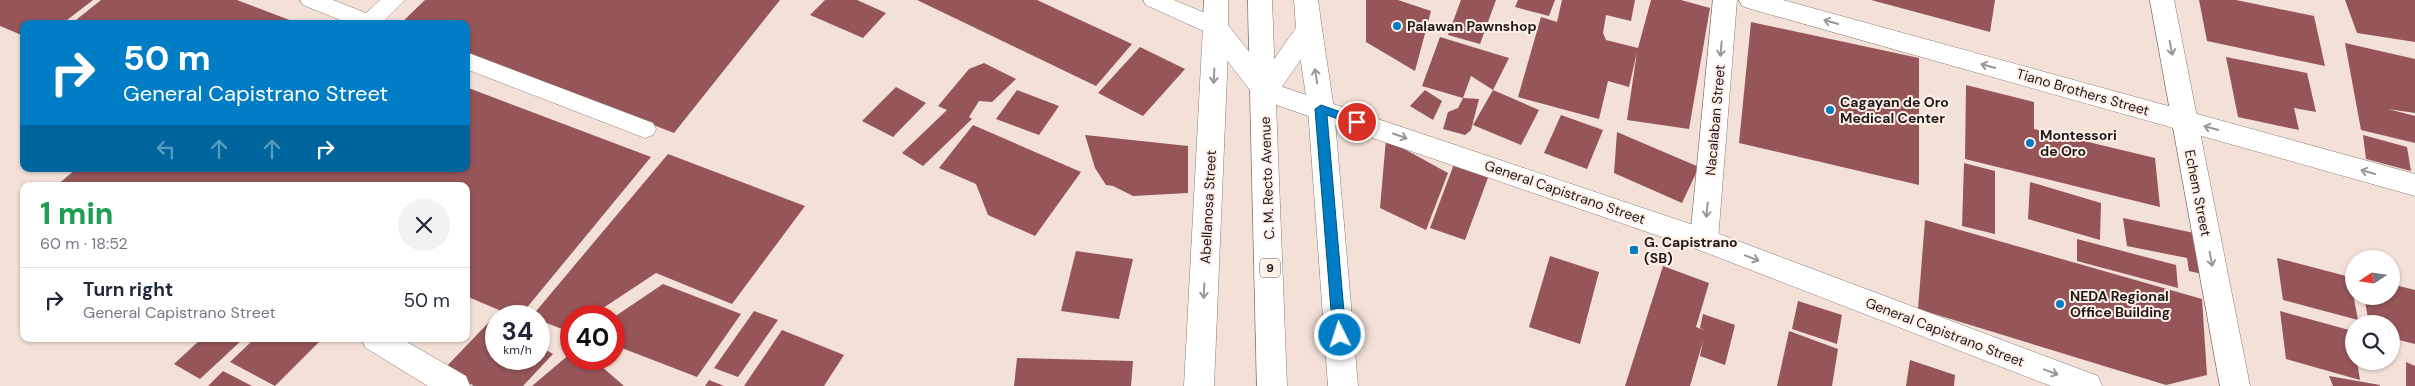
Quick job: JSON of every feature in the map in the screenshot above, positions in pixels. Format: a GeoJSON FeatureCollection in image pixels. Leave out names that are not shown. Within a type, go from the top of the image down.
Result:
{"type":"FeatureCollection","features":[{"type":"Feature","properties":{"kind":"main road"},"geometry":{"type":"LineString","coordinates":[[1216,0],[1216,27],[1264,91],[1309,29]]}},
{"type":"Feature","properties":{"kind":"main road","name":"C. M. Recto Avenue"},"geometry":{"type":"LineString","coordinates":[[1260,0],[1272,386]]}},
{"type":"Feature","properties":{"kind":"main road"},"geometry":{"type":"LineString","coordinates":[[1306,0],[1321,109],[1343,386]]}},
{"type":"Feature","properties":{"kind":"main road","name":"Nacalaban Street"},"geometry":{"type":"LineString","coordinates":[[1704,240],[1725,0]]}},
{"type":"Feature","properties":{"kind":"main road","name":"Tiano Brothers Street"},"geometry":{"type":"LineString","coordinates":[[1751,0],[2415,185]]}},
{"type":"Feature","properties":{"kind":"main road","name":"Echem Street"},"geometry":{"type":"LineString","coordinates":[[2162,0],[2235,386]]}},
{"type":"Feature","properties":{"kind":"main road","name":"Abellanosa Street"},"geometry":{"type":"LineString","coordinates":[[1199,386],[1216,27]]}},
{"type":"Feature","properties":{"kind":"main road","name":"General Capistrano Street"},"geometry":{"type":"LineString","coordinates":[[1264,91],[1704,240],[2087,386]]}},
{"type":"Feature","properties":{"kind":"main road"},"geometry":{"type":"LineString","coordinates":[[381,342],[455,386]]}},
{"type":"Feature","properties":{"kind":"lane"},"geometry":{"type":"LineString","coordinates":[[311,0],[363,20]]}},
{"type":"Feature","properties":{"kind":"lane"},"geometry":{"type":"LineString","coordinates":[[374,20],[394,0]]}},
{"type":"Feature","properties":{"kind":"lane"},"geometry":{"type":"LineString","coordinates":[[1154,0],[1216,27]]}},
{"type":"Feature","properties":{"kind":"lane"},"geometry":{"type":"LineString","coordinates":[[470,62],[645,129]]}},
{"type":"Feature","properties":{"kind":"building"},"geometry":{"type":"Polygon","coordinates":[[[0,0],[93,0],[67,20],[20,20],[20,34],[0,26],[0,0]]]}},
{"type":"Feature","properties":{"kind":"building"},"geometry":{"type":"Polygon","coordinates":[[[101,0],[237,0],[290,20],[76,20],[101,0]]]}},
{"type":"Feature","properties":{"kind":"building"},"geometry":{"type":"Polygon","coordinates":[[[425,0],[780,0],[674,133],[470,54],[470,20],[404,20],[425,0]]]}},
{"type":"Feature","properties":{"kind":"building"},"geometry":{"type":"Polygon","coordinates":[[[825,0],[857,0],[886,13],[863,38],[810,15],[825,0]]]}},
{"type":"Feature","properties":{"kind":"building"},"geometry":{"type":"Polygon","coordinates":[[[917,0],[1037,0],[1132,44],[1096,86],[917,0]]]}},
{"type":"Feature","properties":{"kind":"building","name":"Palawan Pawnshop"},"geometry":{"type":"Polygon","coordinates":[[[1366,0],[1398,0],[1431,11],[1415,71],[1366,42],[1366,0]]]}},
{"type":"Feature","properties":{"kind":"building"},"geometry":{"type":"Polygon","coordinates":[[[1461,0],[1496,0],[1480,44],[1448,35],[1461,0]]]}},
{"type":"Feature","properties":{"kind":"building"},"geometry":{"type":"Polygon","coordinates":[[[1518,0],[1555,0],[1549,16],[1515,7],[1518,0]]]}},
{"type":"Feature","properties":{"kind":"building"},"geometry":{"type":"Polygon","coordinates":[[[1562,0],[1635,0],[1631,21],[1606,15],[1603,33],[1606,40],[1638,48],[1651,0],[1681,0],[1710,8],[1689,129],[1627,120],[1637,52],[1629,87],[1608,81],[1599,119],[1518,97],[1541,17],[1557,22],[1562,0]]]}},
{"type":"Feature","properties":{"kind":"building"},"geometry":{"type":"Polygon","coordinates":[[[1871,0],[1995,0],[1990,32],[1871,0]]]}},
{"type":"Feature","properties":{"kind":"building"},"geometry":{"type":"Polygon","coordinates":[[[2199,0],[2236,0],[2314,16],[2325,66],[2207,41],[2199,0]]]}},
{"type":"Feature","properties":{"kind":"building"},"geometry":{"type":"Polygon","coordinates":[[[2345,0],[2415,0],[2415,42],[2357,33],[2345,0]]]}},
{"type":"Feature","properties":{"kind":"building","name":"Cagayan de Oro Medical Center"},"geometry":{"type":"Polygon","coordinates":[[[1751,22],[1919,58],[1919,185],[1739,143],[1751,22]]]}},
{"type":"Feature","properties":{"kind":"building"},"geometry":{"type":"Polygon","coordinates":[[[1440,37],[1509,58],[1493,90],[1471,76],[1463,98],[1422,86],[1440,37]]]}},
{"type":"Feature","properties":{"kind":"building"},"geometry":{"type":"Polygon","coordinates":[[[2345,43],[2415,59],[2415,113],[2388,109],[2415,116],[2415,143],[2361,130],[2345,43]]]}},
{"type":"Feature","properties":{"kind":"building"},"geometry":{"type":"Polygon","coordinates":[[[1140,47],[1185,69],[1143,116],[1098,93],[1140,47]]]}},
{"type":"Feature","properties":{"kind":"building"},"geometry":{"type":"Polygon","coordinates":[[[2226,57],[2307,73],[2316,112],[2294,108],[2299,130],[2238,117],[2226,57]]]}},
{"type":"Feature","properties":{"kind":"building"},"geometry":{"type":"Polygon","coordinates":[[[984,63],[1016,79],[992,102],[979,101],[969,117],[972,119],[923,166],[902,153],[947,110],[938,106],[969,69],[984,63]]]}},
{"type":"Feature","properties":{"kind":"building","name":"Montessori de Oro"},"geometry":{"type":"Polygon","coordinates":[[[1966,85],[2034,102],[2034,129],[2155,158],[2160,207],[1965,159],[1966,85]]]}},
{"type":"Feature","properties":{"kind":"building"},"geometry":{"type":"Polygon","coordinates":[[[896,87],[926,103],[893,137],[862,121],[896,87]]]}},
{"type":"Feature","properties":{"kind":"building"},"geometry":{"type":"Polygon","coordinates":[[[470,89],[651,157],[529,305],[487,305],[470,298],[470,182],[61,182],[72,172],[470,172],[470,89]]]}},
{"type":"Feature","properties":{"kind":"building"},"geometry":{"type":"Polygon","coordinates":[[[1017,90],[1059,106],[1039,135],[996,119],[1017,90]]]}},
{"type":"Feature","properties":{"kind":"building"},"geometry":{"type":"Polygon","coordinates":[[[1425,90],[1442,101],[1433,120],[1410,106],[1425,90]]]}},
{"type":"Feature","properties":{"kind":"building"},"geometry":{"type":"Polygon","coordinates":[[[1493,90],[1539,110],[1521,145],[1473,125],[1493,90]]]}},
{"type":"Feature","properties":{"kind":"building"},"geometry":{"type":"Polygon","coordinates":[[[1463,98],[1479,99],[1471,130],[1465,135],[1443,129],[1448,112],[1458,108],[1463,98]]]}},
{"type":"Feature","properties":{"kind":"building"},"geometry":{"type":"Polygon","coordinates":[[[1561,115],[1603,130],[1587,169],[1544,153],[1561,115]]]}},
{"type":"Feature","properties":{"kind":"building"},"geometry":{"type":"Polygon","coordinates":[[[973,125],[1081,172],[1035,236],[988,215],[976,184],[939,168],[973,125]]]}},
{"type":"Feature","properties":{"kind":"building"},"geometry":{"type":"Polygon","coordinates":[[[1617,132],[1699,167],[1682,203],[1614,173],[1617,132]]]}},
{"type":"Feature","properties":{"kind":"building"},"geometry":{"type":"Polygon","coordinates":[[[1085,135],[1188,146],[1188,193],[1133,196],[1113,186],[1106,185],[1095,168],[1085,135]]]}},
{"type":"Feature","properties":{"kind":"building"},"geometry":{"type":"Polygon","coordinates":[[[2363,135],[2407,147],[2411,171],[2366,159],[2363,135]]]}},
{"type":"Feature","properties":{"kind":"building"},"geometry":{"type":"Polygon","coordinates":[[[1386,139],[1448,173],[1426,230],[1380,208],[1386,139]]]}},
{"type":"Feature","properties":{"kind":"building"},"geometry":{"type":"Polygon","coordinates":[[[668,154],[805,206],[732,304],[656,273],[608,305],[560,305],[560,328],[550,324],[550,305],[541,305],[668,154]]]}},
{"type":"Feature","properties":{"kind":"building"},"geometry":{"type":"Polygon","coordinates":[[[1964,163],[1995,171],[1995,234],[1962,226],[1964,163]]]}},
{"type":"Feature","properties":{"kind":"building"},"geometry":{"type":"Polygon","coordinates":[[[1454,164],[1489,175],[1465,240],[1430,228],[1454,164]]]}},
{"type":"Feature","properties":{"kind":"building"},"geometry":{"type":"Polygon","coordinates":[[[2030,182],[2101,203],[2100,240],[2028,219],[2030,182]]]}},
{"type":"Feature","properties":{"kind":"building"},"geometry":{"type":"Polygon","coordinates":[[[2123,218],[2199,234],[2206,275],[2189,271],[2187,258],[2127,246],[2123,218]]]}},
{"type":"Feature","properties":{"kind":"building","name":"NEDA Regional Office Building"},"geometry":{"type":"Polygon","coordinates":[[[1925,220],[2202,299],[2207,375],[2166,385],[1918,309],[1925,220]]]}},
{"type":"Feature","properties":{"kind":"building"},"geometry":{"type":"Polygon","coordinates":[[[2077,239],[2176,265],[2178,288],[2077,261],[2077,239]]]}},
{"type":"Feature","properties":{"kind":"building"},"geometry":{"type":"Polygon","coordinates":[[[1076,251],[1133,259],[1119,319],[1061,311],[1076,251]]]}},
{"type":"Feature","properties":{"kind":"building"},"geometry":{"type":"Polygon","coordinates":[[[1550,256],[1599,272],[1580,344],[1529,327],[1550,256]]]}},
{"type":"Feature","properties":{"kind":"building"},"geometry":{"type":"Polygon","coordinates":[[[2277,258],[2345,276],[2345,305],[2355,305],[2357,315],[2345,315],[2345,317],[2283,300],[2277,258]]]}},
{"type":"Feature","properties":{"kind":"building"},"geometry":{"type":"Polygon","coordinates":[[[1663,266],[1709,283],[1696,327],[1706,331],[1700,328],[1703,314],[1735,325],[1725,365],[1700,356],[1703,341],[1690,386],[1625,386],[1663,266]]]}},
{"type":"Feature","properties":{"kind":"building"},"geometry":{"type":"Polygon","coordinates":[[[663,284],[741,314],[697,377],[625,349],[625,310],[663,284]]]}},
{"type":"Feature","properties":{"kind":"building"},"geometry":{"type":"Polygon","coordinates":[[[2400,286],[2415,290],[2415,344],[2400,340],[2400,315],[2367,315],[2366,305],[2400,305],[2400,286]]]}},
{"type":"Feature","properties":{"kind":"building"},"geometry":{"type":"Polygon","coordinates":[[[1798,301],[1842,315],[1837,344],[1792,329],[1798,301]]]}},
{"type":"Feature","properties":{"kind":"building"},"geometry":{"type":"Polygon","coordinates":[[[754,311],[778,320],[738,377],[714,368],[754,311]]]}},
{"type":"Feature","properties":{"kind":"building"},"geometry":{"type":"Polygon","coordinates":[[[2280,311],[2345,329],[2345,370],[2358,370],[2360,380],[2286,359],[2280,311]]]}},
{"type":"Feature","properties":{"kind":"building"},"geometry":{"type":"Polygon","coordinates":[[[485,326],[485,370],[538,370],[523,386],[474,386],[444,369],[485,326]]]}},
{"type":"Feature","properties":{"kind":"building"},"geometry":{"type":"Polygon","coordinates":[[[782,330],[844,355],[824,386],[744,386],[782,330]]]}},
{"type":"Feature","properties":{"kind":"building"},"geometry":{"type":"Polygon","coordinates":[[[1789,331],[1838,349],[1832,386],[1777,386],[1789,331]]]}},
{"type":"Feature","properties":{"kind":"building"},"geometry":{"type":"Polygon","coordinates":[[[198,342],[240,342],[200,379],[174,364],[198,342]]]}},
{"type":"Feature","properties":{"kind":"building"},"geometry":{"type":"Polygon","coordinates":[[[251,342],[319,342],[275,386],[230,362],[251,342]]]}},
{"type":"Feature","properties":{"kind":"building"},"geometry":{"type":"Polygon","coordinates":[[[1017,358],[1133,361],[1131,386],[1014,386],[1017,358]]]}},
{"type":"Feature","properties":{"kind":"building"},"geometry":{"type":"Polygon","coordinates":[[[1910,360],[1955,375],[1954,386],[1906,386],[1910,360]]]}},
{"type":"Feature","properties":{"kind":"building"},"geometry":{"type":"Polygon","coordinates":[[[560,362],[560,370],[606,370],[624,386],[532,386],[560,362]]]}},
{"type":"Feature","properties":{"kind":"building"},"geometry":{"type":"Polygon","coordinates":[[[2406,362],[2415,366],[2415,386],[2406,386],[2406,362]]]}},
{"type":"Feature","properties":{"kind":"building"},"geometry":{"type":"Polygon","coordinates":[[[223,371],[252,386],[208,386],[223,371]]]}},
{"type":"Feature","properties":{"kind":"building"},"geometry":{"type":"Polygon","coordinates":[[[2329,376],[2380,385],[2380,386],[2333,386],[2329,376]]]}},
{"type":"Feature","properties":{"kind":"building"},"geometry":{"type":"Polygon","coordinates":[[[709,380],[724,386],[705,386],[709,380]]]}},
{"type":"Feature","properties":{"kind":"place","name":"Palawan Pawnshop"},"geometry":{"type":"Point","coordinates":[1397,26]}},
{"type":"Feature","properties":{"kind":"place","name":"Cagayan de Oro Medical Center"},"geometry":{"type":"Point","coordinates":[1830,110]}},
{"type":"Feature","properties":{"kind":"place","name":"Montessori de Oro"},"geometry":{"type":"Point","coordinates":[2030,143]}},
{"type":"Feature","properties":{"kind":"place","name":"G. Capistrano (SB)"},"geometry":{"type":"Point","coordinates":[1634,250]}},
{"type":"Feature","properties":{"kind":"place","name":"NEDA Regional Office Building"},"geometry":{"type":"Point","coordinates":[2060,304]}},
{"type":"Feature","properties":{"kind":"route"},"geometry":{"type":"LineString","coordinates":[[1340,335],[1321,109],[1357,122]]}}]}
